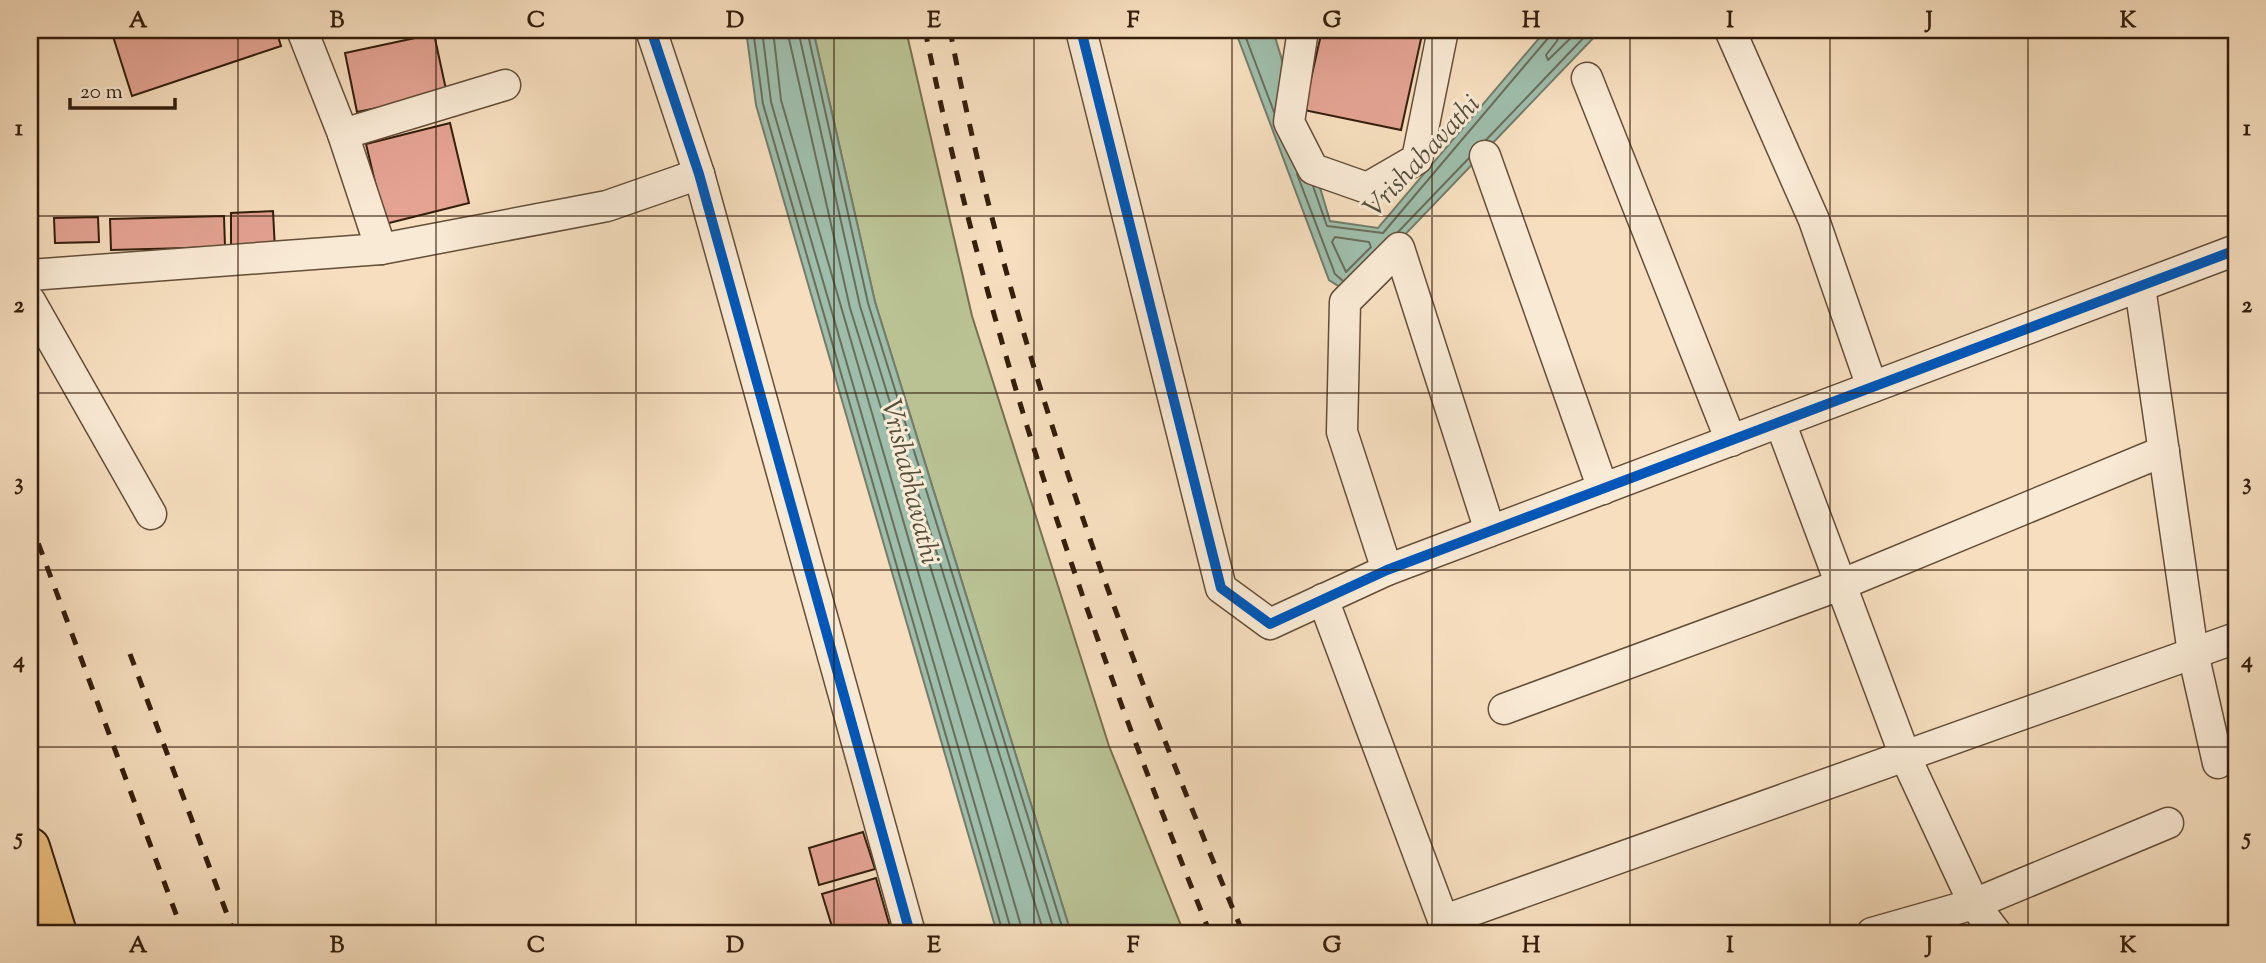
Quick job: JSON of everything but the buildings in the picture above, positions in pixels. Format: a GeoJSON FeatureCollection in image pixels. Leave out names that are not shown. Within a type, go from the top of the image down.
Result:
{"type":"FeatureCollection","features":[{"type":"Feature","properties":{"kind":"main road"},"geometry":{"type":"LineString","coordinates":[[30,847],[57,933]]}},
{"type":"Feature","properties":{"kind":"street"},"geometry":{"type":"LineString","coordinates":[[302,30],[343,134],[381,249]]}},
{"type":"Feature","properties":{"kind":"street"},"geometry":{"type":"LineString","coordinates":[[651,30],[699,174],[910,933]]}},
{"type":"Feature","properties":{"kind":"street"},"geometry":{"type":"LineString","coordinates":[[1081,30],[1221,588],[1270,624],[1387,570],[2236,250]]}},
{"type":"Feature","properties":{"kind":"street"},"geometry":{"type":"LineString","coordinates":[[1303,30],[1289,121],[1312,169],[1367,188],[1417,159],[1443,30]]}},
{"type":"Feature","properties":{"kind":"street"},"geometry":{"type":"LineString","coordinates":[[1730,30],[1814,220],[1872,387]]}},
{"type":"Feature","properties":{"kind":"street"},"geometry":{"type":"LineString","coordinates":[[1587,78],[1731,440]]}},
{"type":"Feature","properties":{"kind":"street"},"geometry":{"type":"LineString","coordinates":[[343,134],[505,85]]}},
{"type":"Feature","properties":{"kind":"street"},"geometry":{"type":"LineString","coordinates":[[1485,156],[1603,489]]}},
{"type":"Feature","properties":{"kind":"street"},"geometry":{"type":"LineString","coordinates":[[30,275],[381,249],[607,206],[699,174]]}},
{"type":"Feature","properties":{"kind":"street"},"geometry":{"type":"LineString","coordinates":[[1387,570],[1342,432],[1345,302],[1399,248],[1490,531]]}},
{"type":"Feature","properties":{"kind":"street"},"geometry":{"type":"LineString","coordinates":[[2140,287],[2193,653],[2218,763]]}},
{"type":"Feature","properties":{"kind":"street"},"geometry":{"type":"LineString","coordinates":[[30,301],[151,514]]}},
{"type":"Feature","properties":{"kind":"street"},"geometry":{"type":"LineString","coordinates":[[1780,422],[1905,756],[1974,904],[1996,933]]}},
{"type":"Feature","properties":{"kind":"street"},"geometry":{"type":"LineString","coordinates":[[1504,709],[1840,584],[2164,451]]}},
{"type":"Feature","properties":{"kind":"street"},"geometry":{"type":"LineString","coordinates":[[1323,599],[1447,927],[1905,756],[2236,638]]}},
{"type":"Feature","properties":{"kind":"street"},"geometry":{"type":"LineString","coordinates":[[1872,933],[1974,904],[2168,823]]}},
{"type":"Feature","properties":{"kind":"shaded area"},"geometry":{"type":"Polygon","coordinates":[[[813,30],[906,30],[972,316],[1109,746],[1184,933],[1071,933],[875,302],[813,30]]]}},
{"type":"Feature","properties":{"kind":"water","name":"Vrishabhavathi"},"geometry":{"type":"Polygon","coordinates":[[[746,30],[813,30],[875,302],[1071,933],[997,933],[756,105],[746,30]]]}},
{"type":"Feature","properties":{"kind":"water"},"geometry":{"type":"Polygon","coordinates":[[[1235,30],[1273,30],[1330,221],[1378,228],[1546,30],[1601,30],[1349,293],[1329,280],[1235,30]]]}},
{"type":"Feature","properties":{"kind":"railway"},"geometry":{"type":"LineString","coordinates":[[925,30],[979,261],[1046,488],[1124,712],[1210,933]]}},
{"type":"Feature","properties":{"kind":"railway"},"geometry":{"type":"LineString","coordinates":[[950,30],[975,146],[1036,376],[1112,601],[1243,933]]}},
{"type":"Feature","properties":{"kind":"railway"},"geometry":{"type":"LineString","coordinates":[[30,521],[183,933]]}},
{"type":"Feature","properties":{"kind":"railway"},"geometry":{"type":"LineString","coordinates":[[130,654],[234,933]]}},
{"type":"Feature","properties":{"kind":"cycle path"},"geometry":{"type":"LineString","coordinates":[[651,30],[699,174],[910,933]]}},
{"type":"Feature","properties":{"kind":"cycle path"},"geometry":{"type":"LineString","coordinates":[[1081,30],[1221,588],[1270,624],[1387,570],[2236,250]]}},
{"type":"Feature","properties":{"kind":"water label","name":"Vrishabavathi"},"geometry":{"type":"Point","coordinates":[1423,157]}}]}
